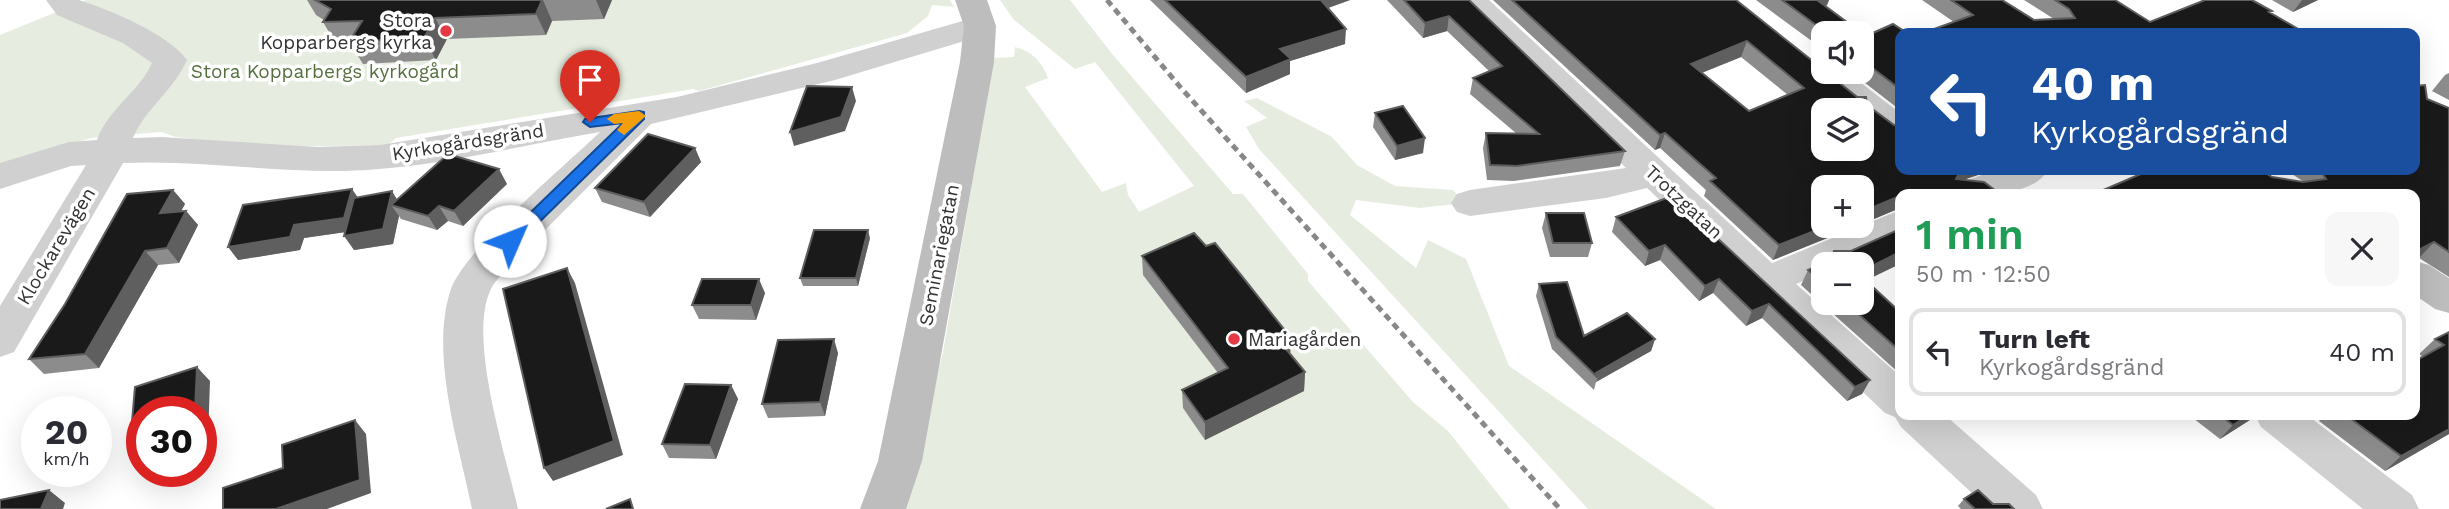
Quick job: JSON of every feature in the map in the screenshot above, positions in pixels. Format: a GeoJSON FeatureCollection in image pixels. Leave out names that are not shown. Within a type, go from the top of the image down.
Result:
{"type":"FeatureCollection","features":[{"type":"Feature","properties":{"kind":"street","name":"Klockarevägen"},"geometry":{"type":"LineString","coordinates":[[0,341],[112,152],[114,132],[166,72],[170,60],[135,36],[68,8],[62,0]]}},
{"type":"Feature","properties":{"kind":"street","name":"Trotzgatan"},"geometry":{"type":"LineString","coordinates":[[1471,0],[1767,281],[1895,396]]}},
{"type":"Feature","properties":{"kind":"street","name":"Kyrkogårdsgränd"},"geometry":{"type":"LineString","coordinates":[[0,176],[69,154],[201,149],[256,156],[352,159],[639,116],[809,75],[975,13]]}},
{"type":"Feature","properties":{"kind":"street","name":"Seminariegatan"},"geometry":{"type":"LineString","coordinates":[[883,509],[900,461],[973,84],[975,13]]}},
{"type":"Feature","properties":{"kind":"street"},"geometry":{"type":"LineString","coordinates":[[1840,84],[1895,126]]}},
{"type":"Feature","properties":{"kind":"street"},"geometry":{"type":"LineString","coordinates":[[495,509],[465,368],[464,318],[471,288],[492,259],[639,116]]}},
{"type":"Feature","properties":{"kind":"street"},"geometry":{"type":"LineString","coordinates":[[1470,203],[1606,186],[1654,174]]}},
{"type":"Feature","properties":{"kind":"street"},"geometry":{"type":"LineString","coordinates":[[1971,187],[2013,175]]}},
{"type":"Feature","properties":{"kind":"street"},"geometry":{"type":"LineString","coordinates":[[1767,281],[1895,225]]}},
{"type":"Feature","properties":{"kind":"street"},"geometry":{"type":"LineString","coordinates":[[2420,278],[2449,298]]}},
{"type":"Feature","properties":{"kind":"street"},"geometry":{"type":"LineString","coordinates":[[1922,420],[2020,509]]}},
{"type":"Feature","properties":{"kind":"street"},"geometry":{"type":"LineString","coordinates":[[2282,420],[2396,509]]}},
{"type":"Feature","properties":{"kind":"green space","name":"Stora Kopparbergs kyrkogård"},"geometry":{"type":"Polygon","coordinates":[[[86,0],[950,0],[954,7],[932,5],[928,16],[907,33],[699,91],[693,89],[396,138],[388,145],[266,147],[176,137],[161,132],[91,138],[0,165],[0,35],[86,0]]]}},
{"type":"Feature","properties":{"kind":"green space"},"geometry":{"type":"Polygon","coordinates":[[[1000,0],[1070,0],[1113,55],[1233,194],[1243,194],[1308,274],[1308,281],[1413,402],[1448,431],[1510,509],[903,509],[943,352],[991,58],[1014,57],[1015,47],[1031,54],[1039,62],[1048,78],[1025,87],[1102,192],[1126,183],[1128,195],[1139,212],[1194,186],[1095,62],[1075,69],[1014,20],[1000,0]]]}},
{"type":"Feature","properties":{"kind":"green space"},"geometry":{"type":"Polygon","coordinates":[[[1257,98],[1332,137],[1357,165],[1395,186],[1453,190],[1464,203],[1420,208],[1356,200],[1350,215],[1416,268],[1428,240],[1466,259],[1509,366],[1716,509],[1588,509],[1259,149],[1246,127],[1267,118],[1244,101],[1257,98]]]}},
{"type":"Feature","properties":{"kind":"building"},"geometry":{"type":"Polygon","coordinates":[[[315,0],[542,0],[536,14],[435,18],[424,38],[349,42],[362,21],[323,22],[331,9],[315,0]]]}},
{"type":"Feature","properties":{"kind":"building"},"geometry":{"type":"Polygon","coordinates":[[[1165,0],[1321,0],[1346,29],[1280,49],[1291,59],[1246,77],[1165,0]]]}},
{"type":"Feature","properties":{"kind":"building"},"geometry":{"type":"Polygon","coordinates":[[[1404,0],[1469,0],[1625,151],[1517,166],[1490,165],[1486,133],[1539,134],[1473,78],[1502,66],[1449,16],[1425,23],[1404,0]]]}},
{"type":"Feature","properties":{"kind":"building"},"geometry":{"type":"Polygon","coordinates":[[[1512,0],[1736,0],[1811,60],[1811,84],[1841,84],[1857,97],[1866,97],[1811,98],[1811,161],[1874,161],[1874,110],[1895,125],[1895,175],[1958,175],[1956,179],[1984,182],[1993,189],[1895,189],[1895,198],[1874,207],[1874,175],[1811,175],[1811,232],[1779,245],[1710,181],[1716,178],[1665,133],[1660,135],[1512,0]],[[1747,41],[1691,64],[1749,111],[1804,88],[1747,41]]]}},
{"type":"Feature","properties":{"kind":"building"},"geometry":{"type":"Polygon","coordinates":[[[1782,0],[1817,0],[1846,21],[1811,21],[1782,0]]]}},
{"type":"Feature","properties":{"kind":"building"},"geometry":{"type":"Polygon","coordinates":[[[1951,0],[2002,0],[2034,20],[2075,18],[2069,9],[2055,0],[2115,0],[2150,22],[2205,0],[2252,0],[2296,28],[1937,28],[1973,15],[1951,0]]]}},
{"type":"Feature","properties":{"kind":"building"},"geometry":{"type":"Polygon","coordinates":[[[1893,24],[1899,28],[1895,28],[1895,85],[1874,69],[1874,32],[1893,24]]]}},
{"type":"Feature","properties":{"kind":"building"},"geometry":{"type":"Polygon","coordinates":[[[2425,85],[2427,99],[2449,108],[2449,252],[2434,242],[2420,249],[2420,189],[2106,189],[2138,175],[2269,175],[2303,182],[2326,179],[2323,175],[2420,175],[2420,86],[2425,85]]]}},
{"type":"Feature","properties":{"kind":"building"},"geometry":{"type":"Polygon","coordinates":[[[807,86],[852,87],[841,117],[790,132],[807,86]]]}},
{"type":"Feature","properties":{"kind":"building"},"geometry":{"type":"Polygon","coordinates":[[[1403,106],[1425,138],[1397,146],[1375,113],[1403,106]]]}},
{"type":"Feature","properties":{"kind":"building"},"geometry":{"type":"Polygon","coordinates":[[[648,134],[695,148],[644,202],[595,188],[648,134]]]}},
{"type":"Feature","properties":{"kind":"building"},"geometry":{"type":"Polygon","coordinates":[[[448,154],[499,169],[454,211],[439,206],[428,216],[391,205],[448,154]]]}},
{"type":"Feature","properties":{"kind":"building"},"geometry":{"type":"Polygon","coordinates":[[[352,189],[344,218],[294,225],[290,237],[228,247],[243,205],[352,189]]]}},
{"type":"Feature","properties":{"kind":"building"},"geometry":{"type":"Polygon","coordinates":[[[173,190],[160,213],[186,211],[167,248],[145,251],[85,354],[29,359],[65,304],[127,194],[173,190]]]}},
{"type":"Feature","properties":{"kind":"building"},"geometry":{"type":"Polygon","coordinates":[[[392,191],[383,229],[344,236],[354,198],[392,191]]]}},
{"type":"Feature","properties":{"kind":"building"},"geometry":{"type":"Polygon","coordinates":[[[1672,196],[1870,380],[1855,387],[1769,304],[1752,311],[1719,279],[1705,286],[1665,245],[1649,251],[1616,217],[1672,196]]]}},
{"type":"Feature","properties":{"kind":"building"},"geometry":{"type":"Polygon","coordinates":[[[1546,213],[1584,213],[1592,243],[1553,243],[1546,213]]]}},
{"type":"Feature","properties":{"kind":"building"},"geometry":{"type":"Polygon","coordinates":[[[814,230],[868,230],[856,278],[800,278],[814,230]]]}},
{"type":"Feature","properties":{"kind":"building"},"geometry":{"type":"Polygon","coordinates":[[[1895,231],[1895,254],[1874,265],[1874,252],[1834,252],[1851,251],[1895,231]]]}},
{"type":"Feature","properties":{"kind":"building","name":"Mariagården"},"geometry":{"type":"Polygon","coordinates":[[[1194,233],[1206,246],[1215,243],[1241,275],[1291,338],[1281,343],[1305,372],[1205,422],[1182,390],[1228,368],[1142,256],[1194,233]]]}},
{"type":"Feature","properties":{"kind":"building"},"geometry":{"type":"Polygon","coordinates":[[[567,268],[614,441],[544,468],[503,289],[567,268]]]}},
{"type":"Feature","properties":{"kind":"building"},"geometry":{"type":"Polygon","coordinates":[[[702,279],[759,279],[751,305],[692,305],[702,279]]]}},
{"type":"Feature","properties":{"kind":"building"},"geometry":{"type":"Polygon","coordinates":[[[1567,282],[1584,336],[1627,313],[1655,339],[1596,373],[1598,378],[1556,337],[1539,284],[1567,282]]]}},
{"type":"Feature","properties":{"kind":"building"},"geometry":{"type":"Polygon","coordinates":[[[1874,288],[1895,307],[1895,347],[1860,315],[1874,315],[1874,288]]]}},
{"type":"Feature","properties":{"kind":"building"},"geometry":{"type":"Polygon","coordinates":[[[2449,332],[2449,429],[2401,456],[2353,420],[2420,420],[2420,358],[2444,345],[2435,339],[2449,332]]]}},
{"type":"Feature","properties":{"kind":"building"},"geometry":{"type":"Polygon","coordinates":[[[834,339],[820,402],[762,404],[778,340],[834,339]]]}},
{"type":"Feature","properties":{"kind":"building"},"geometry":{"type":"Polygon","coordinates":[[[197,367],[196,396],[134,396],[135,387],[197,367]]]}},
{"type":"Feature","properties":{"kind":"building"},"geometry":{"type":"Polygon","coordinates":[[[685,384],[731,385],[710,445],[662,444],[685,384]]]}},
{"type":"Feature","properties":{"kind":"building"},"geometry":{"type":"Polygon","coordinates":[[[355,420],[360,480],[276,509],[223,509],[223,488],[283,468],[282,445],[355,420]]]}},
{"type":"Feature","properties":{"kind":"building"},"geometry":{"type":"Polygon","coordinates":[[[2226,420],[2241,420],[2233,425],[2226,420]]]}},
{"type":"Feature","properties":{"kind":"building"},"geometry":{"type":"Polygon","coordinates":[[[49,490],[41,509],[0,509],[0,500],[49,490]]]}},
{"type":"Feature","properties":{"kind":"building"},"geometry":{"type":"Polygon","coordinates":[[[1978,490],[1993,504],[2009,504],[2014,509],[1975,509],[1964,499],[1978,490]]]}},
{"type":"Feature","properties":{"kind":"building"},"geometry":{"type":"Polygon","coordinates":[[[630,499],[633,509],[606,509],[630,499]]]}},
{"type":"Feature","properties":{"kind":"railway"},"geometry":{"type":"LineString","coordinates":[[1107,0],[1181,88],[1560,509]]}},
{"type":"Feature","properties":{"kind":"slow traffic"},"geometry":{"type":"LineString","coordinates":[[614,119],[639,116],[624,130]]}},
{"type":"Feature","properties":{"kind":"place","name":"Stora Kopparbergs kyrka"},"geometry":{"type":"Point","coordinates":[446,31]}},
{"type":"Feature","properties":{"kind":"place","name":"Mariagården"},"geometry":{"type":"Point","coordinates":[1234,339]}},
{"type":"Feature","properties":{"kind":"route"},"geometry":{"type":"LineString","coordinates":[[510,241],[639,116],[590,122]]}}]}
